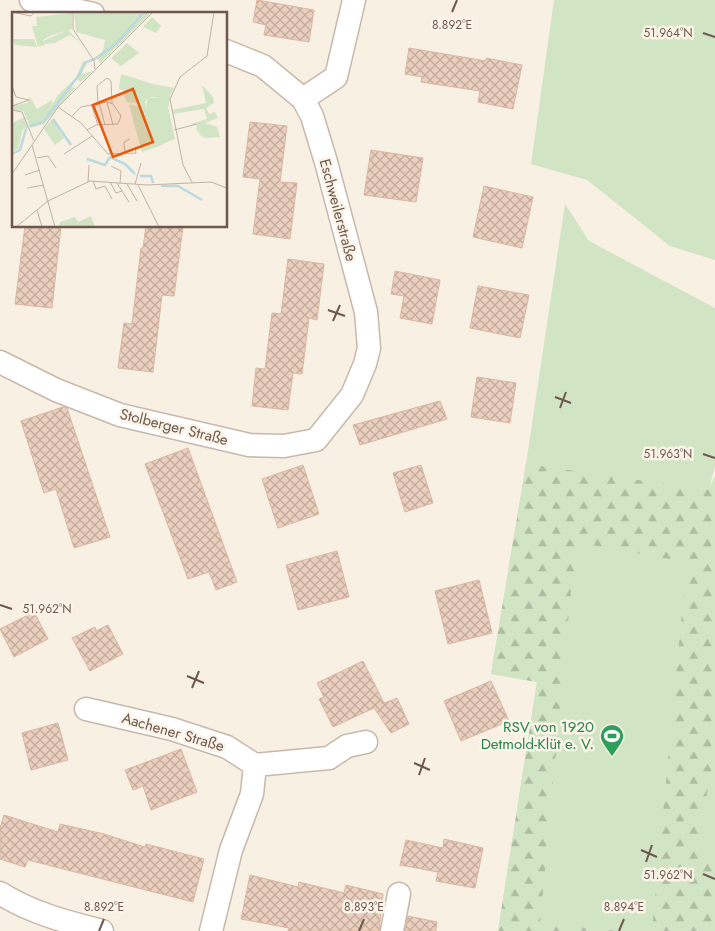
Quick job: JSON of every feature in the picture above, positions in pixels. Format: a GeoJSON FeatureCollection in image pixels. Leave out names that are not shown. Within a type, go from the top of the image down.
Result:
{"type":"FeatureCollection","features":[{"type":"Feature","properties":{"kind":"street"},"geometry":{"type":"LineString","coordinates":[[31,0],[85,12]]}},
{"type":"Feature","properties":{"kind":"street"},"geometry":{"type":"LineString","coordinates":[[95,12],[100,0]]}},
{"type":"Feature","properties":{"kind":"street"},"geometry":{"type":"LineString","coordinates":[[303,99],[336,77],[354,0]]}},
{"type":"Feature","properties":{"kind":"street","name":"Eschweilerstraße"},"geometry":{"type":"LineString","coordinates":[[228,52],[263,66],[303,99],[312,116],[366,312],[369,348],[365,364],[352,395],[342,408]]}},
{"type":"Feature","properties":{"kind":"street","name":"Stolberger Straße"},"geometry":{"type":"LineString","coordinates":[[0,362],[56,390],[120,415],[249,445],[284,446],[316,440],[342,408]]}},
{"type":"Feature","properties":{"kind":"street","name":"Aachener Straße"},"geometry":{"type":"LineString","coordinates":[[86,709],[172,729],[227,747],[256,765]]}},
{"type":"Feature","properties":{"kind":"street"},"geometry":{"type":"LineString","coordinates":[[211,931],[231,850],[252,794],[256,765],[329,758],[347,746],[366,742]]}},
{"type":"Feature","properties":{"kind":"street"},"geometry":{"type":"LineString","coordinates":[[0,893],[57,919],[102,931]]}},
{"type":"Feature","properties":{"kind":"street"},"geometry":{"type":"LineString","coordinates":[[392,931],[399,894]]}},
{"type":"Feature","properties":{"kind":"green space"},"geometry":{"type":"Polygon","coordinates":[[[554,0],[715,0],[715,260],[670,246],[587,180],[531,164],[554,0]]]}},
{"type":"Feature","properties":{"kind":"green space"},"geometry":{"type":"Polygon","coordinates":[[[565,204],[589,241],[715,308],[715,466],[709,489],[715,484],[715,931],[498,931],[537,682],[491,674],[526,464],[565,204]]]}},
{"type":"Feature","properties":{"kind":"green space"},"geometry":{"type":"Polygon","coordinates":[[[526,464],[708,490],[715,476],[715,751],[704,810],[699,862],[715,863],[715,931],[652,931],[684,591],[691,563],[581,543],[572,580],[540,923],[617,931],[498,931],[537,682],[491,674],[526,464]]]}},
{"type":"Feature","properties":{"kind":"building"},"geometry":{"type":"Polygon","coordinates":[[[257,0],[314,10],[309,42],[264,35],[266,25],[253,22],[257,0]]]}},
{"type":"Feature","properties":{"kind":"building"},"geometry":{"type":"Polygon","coordinates":[[[409,48],[486,61],[486,58],[522,65],[513,109],[478,102],[480,91],[421,82],[422,77],[405,74],[409,48]]]}},
{"type":"Feature","properties":{"kind":"building"},"geometry":{"type":"Polygon","coordinates":[[[250,122],[287,126],[280,182],[297,183],[290,239],[253,234],[260,179],[243,177],[250,122]]]}},
{"type":"Feature","properties":{"kind":"building"},"geometry":{"type":"Polygon","coordinates":[[[371,150],[423,158],[416,202],[364,195],[371,150]]]}},
{"type":"Feature","properties":{"kind":"building"},"geometry":{"type":"Polygon","coordinates":[[[484,186],[533,197],[522,248],[473,237],[484,186]]]}},
{"type":"Feature","properties":{"kind":"building"},"geometry":{"type":"Polygon","coordinates":[[[25,228],[61,228],[52,308],[15,304],[25,228]]]}},
{"type":"Feature","properties":{"kind":"building"},"geometry":{"type":"Polygon","coordinates":[[[146,228],[183,228],[174,296],[162,295],[153,372],[118,368],[124,323],[132,324],[141,248],[143,248],[146,228]]]}},
{"type":"Feature","properties":{"kind":"building"},"geometry":{"type":"Polygon","coordinates":[[[288,259],[324,264],[317,320],[309,318],[302,374],[293,373],[288,410],[252,406],[256,368],[265,369],[272,313],[281,314],[288,259]]]}},
{"type":"Feature","properties":{"kind":"building"},"geometry":{"type":"Polygon","coordinates":[[[395,271],[440,280],[432,324],[400,318],[404,296],[391,294],[395,271]]]}},
{"type":"Feature","properties":{"kind":"building"},"geometry":{"type":"Polygon","coordinates":[[[478,286],[529,295],[520,338],[470,328],[478,286]]]}},
{"type":"Feature","properties":{"kind":"building"},"geometry":{"type":"Polygon","coordinates":[[[477,377],[516,383],[510,423],[471,417],[477,377]]]}},
{"type":"Feature","properties":{"kind":"building"},"geometry":{"type":"Polygon","coordinates":[[[440,401],[447,419],[360,445],[353,425],[440,401]]]}},
{"type":"Feature","properties":{"kind":"building"},"geometry":{"type":"Polygon","coordinates":[[[63,407],[67,408],[110,537],[74,548],[56,489],[44,493],[21,421],[63,407]]]}},
{"type":"Feature","properties":{"kind":"building"},"geometry":{"type":"Polygon","coordinates":[[[188,448],[237,582],[216,590],[209,572],[188,579],[145,464],[188,448]]]}},
{"type":"Feature","properties":{"kind":"building"},"geometry":{"type":"Polygon","coordinates":[[[303,465],[319,514],[278,528],[262,479],[303,465]]]}},
{"type":"Feature","properties":{"kind":"building"},"geometry":{"type":"Polygon","coordinates":[[[421,465],[433,503],[405,512],[393,473],[421,465]]]}},
{"type":"Feature","properties":{"kind":"building"},"geometry":{"type":"Polygon","coordinates":[[[337,551],[349,597],[298,610],[286,565],[337,551]]]}},
{"type":"Feature","properties":{"kind":"building"},"geometry":{"type":"Polygon","coordinates":[[[479,580],[492,633],[448,644],[435,591],[479,580]]]}},
{"type":"Feature","properties":{"kind":"building"},"geometry":{"type":"Polygon","coordinates":[[[34,612],[48,639],[14,657],[0,629],[34,612]]]}},
{"type":"Feature","properties":{"kind":"building"},"geometry":{"type":"Polygon","coordinates":[[[108,625],[123,654],[90,671],[72,638],[95,627],[96,631],[108,625]]]}},
{"type":"Feature","properties":{"kind":"building"},"geometry":{"type":"Polygon","coordinates":[[[363,661],[384,703],[397,698],[409,724],[391,733],[374,708],[333,727],[319,699],[324,697],[317,683],[363,661]]]}},
{"type":"Feature","properties":{"kind":"building"},"geometry":{"type":"Polygon","coordinates":[[[491,681],[509,721],[461,741],[444,701],[491,681]]]}},
{"type":"Feature","properties":{"kind":"building"},"geometry":{"type":"Polygon","coordinates":[[[58,723],[68,760],[31,770],[22,733],[58,723]]]}},
{"type":"Feature","properties":{"kind":"building"},"geometry":{"type":"Polygon","coordinates":[[[181,749],[197,792],[151,810],[143,786],[133,790],[125,770],[181,749]]]}},
{"type":"Feature","properties":{"kind":"building"},"geometry":{"type":"Polygon","coordinates":[[[4,815],[58,832],[60,824],[104,834],[145,847],[146,844],[204,859],[193,902],[28,860],[25,867],[0,859],[0,828],[4,815]]]}},
{"type":"Feature","properties":{"kind":"building"},"geometry":{"type":"Polygon","coordinates":[[[444,839],[483,848],[475,888],[436,881],[438,872],[400,865],[406,840],[443,848],[444,839]]]}},
{"type":"Feature","properties":{"kind":"building"},"geometry":{"type":"Polygon","coordinates":[[[250,875],[298,887],[299,882],[344,893],[346,885],[383,894],[379,931],[288,931],[289,928],[241,919],[250,875]]]}},
{"type":"Feature","properties":{"kind":"building"},"geometry":{"type":"Polygon","coordinates":[[[408,916],[437,922],[436,931],[405,931],[408,916]]]}},
{"type":"Feature","properties":{"kind":"place","name":"RSV von 1920 Detmold-Klüt e. V."},"geometry":{"type":"Point","coordinates":[612,757]}}]}
